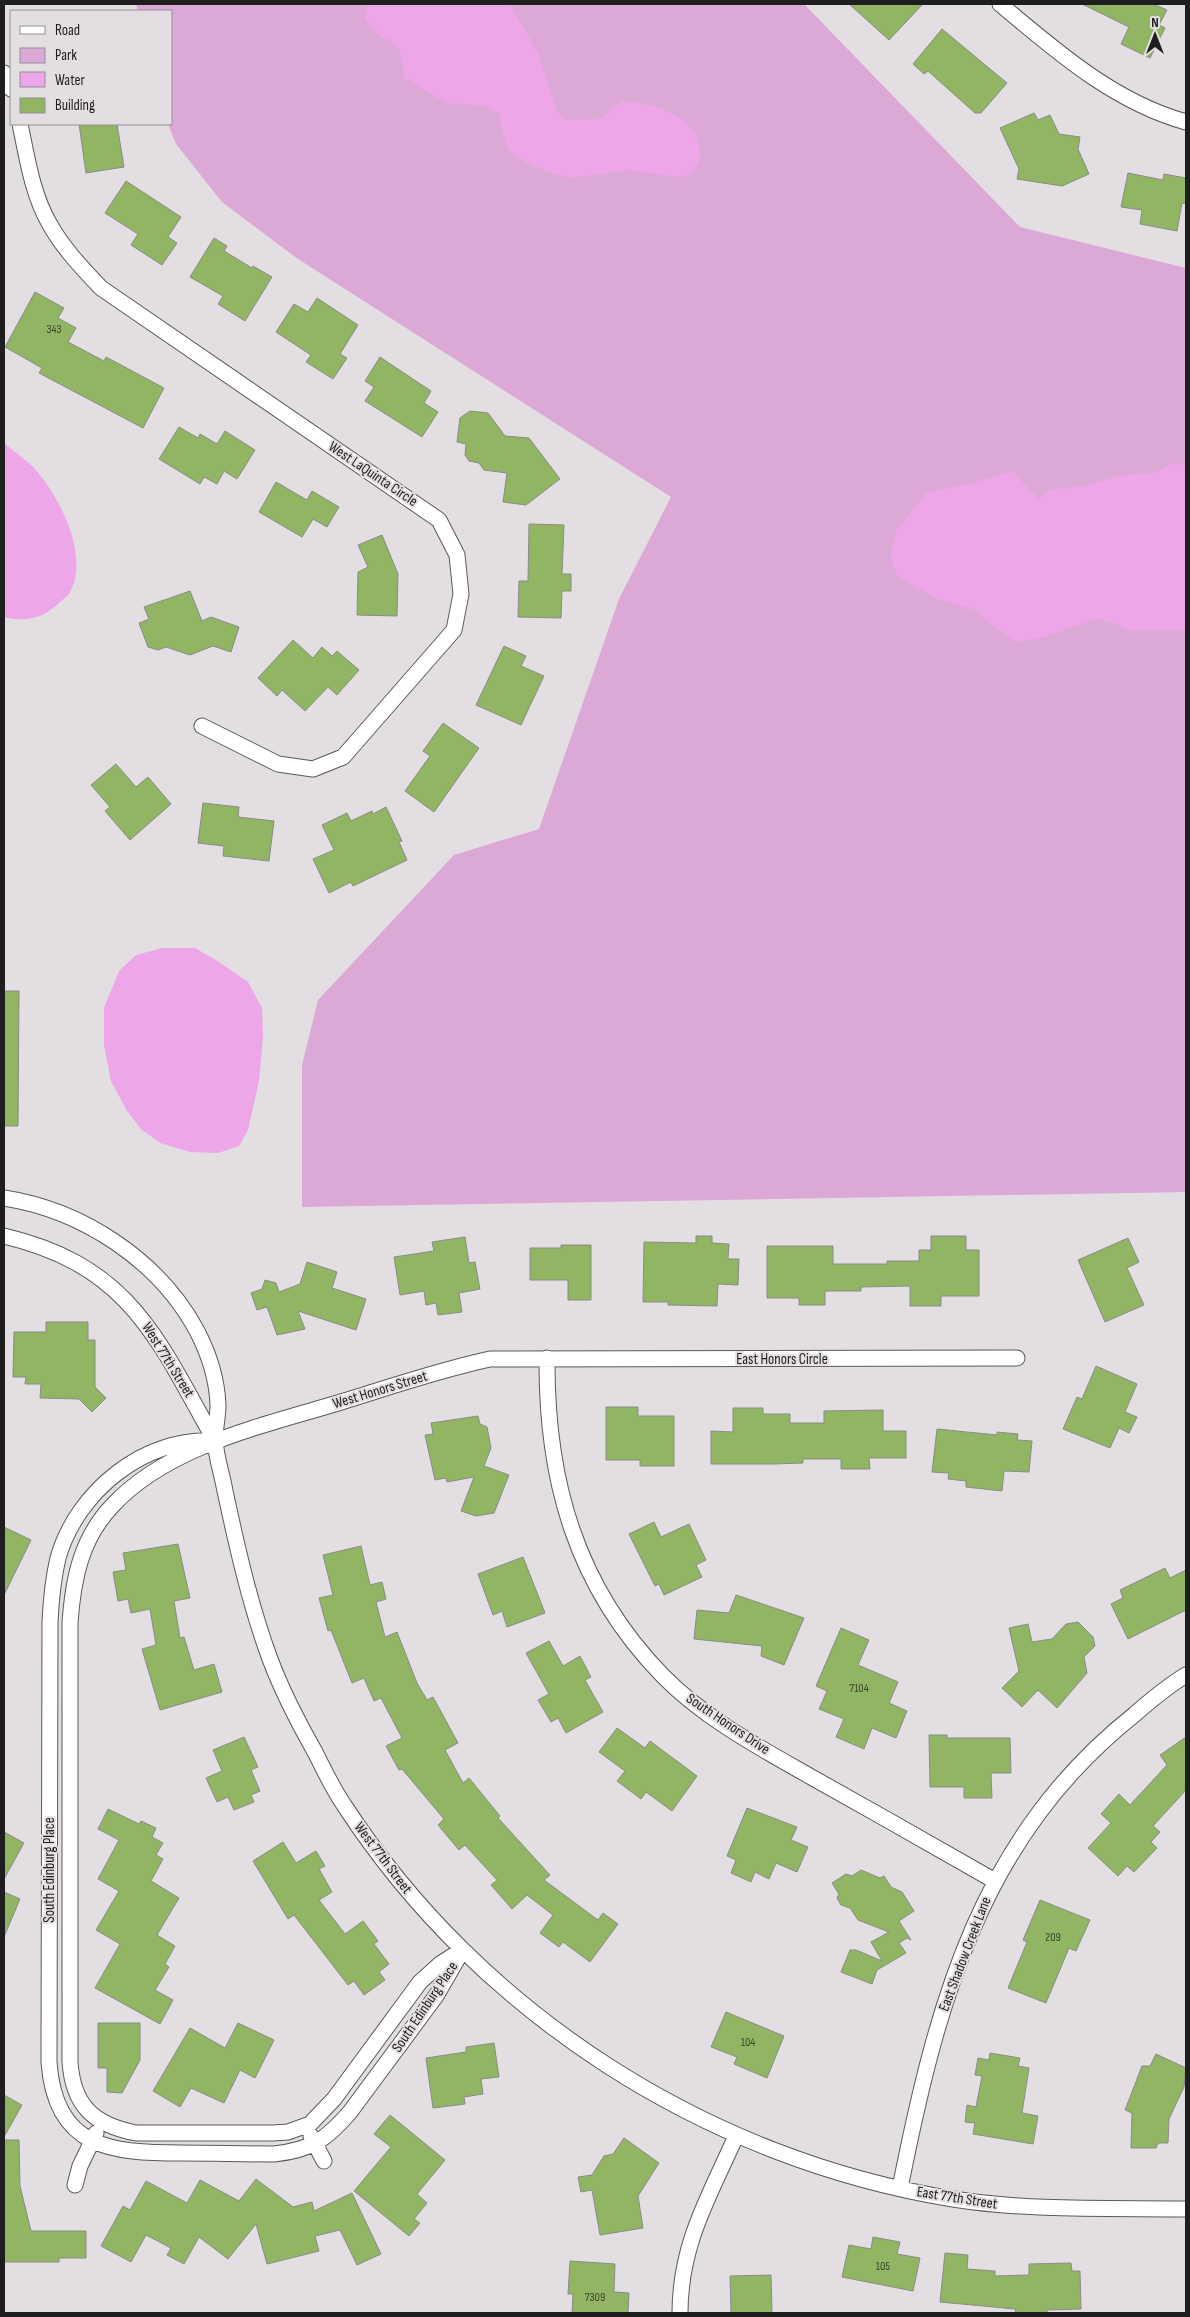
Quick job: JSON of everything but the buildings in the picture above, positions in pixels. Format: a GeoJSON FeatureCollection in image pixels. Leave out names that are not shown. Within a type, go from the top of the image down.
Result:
{"type":"FeatureCollection","features":[{"type":"Feature","properties":{"kind":"street"},"geometry":{"type":"LineString","coordinates":[[1000,4],[1072,64],[1134,103],[1186,122]]}},
{"type":"Feature","properties":{"kind":"street"},"geometry":{"type":"LineString","coordinates":[[4,73],[10,87]]}},
{"type":"Feature","properties":{"kind":"street","name":"West LaQuinta Circle"},"geometry":{"type":"LineString","coordinates":[[20,125],[31,176],[48,222],[71,256],[101,288],[438,520],[457,555],[461,594],[454,630],[342,757],[313,769],[278,764],[202,726]]}},
{"type":"Feature","properties":{"kind":"street","name":"West 77th Street"},"geometry":{"type":"LineString","coordinates":[[4,1198],[50,1208],[80,1221],[110,1238],[142,1263],[187,1313],[209,1358],[216,1383],[218,1406],[215,1441],[254,1610],[270,1660],[300,1726],[343,1805],[409,1893],[462,1950],[540,2019],[621,2076],[736,2136]]}},
{"type":"Feature","properties":{"kind":"street","name":"West 77th Street"},"geometry":{"type":"LineString","coordinates":[[4,1236],[51,1249],[72,1260],[121,1295],[158,1340],[215,1441]]}},
{"type":"Feature","properties":{"kind":"street","name":"West Honors Street"},"geometry":{"type":"LineString","coordinates":[[215,1441],[470,1364],[511,1358],[547,1358]]}},
{"type":"Feature","properties":{"kind":"street","name":"East Honors Circle"},"geometry":{"type":"LineString","coordinates":[[547,1358],[1017,1358]]}},
{"type":"Feature","properties":{"kind":"street","name":"South Honors Drive"},"geometry":{"type":"LineString","coordinates":[[547,1358],[549,1431],[564,1503],[584,1560],[602,1594],[630,1638],[664,1677],[699,1708],[786,1762],[995,1881]]}},
{"type":"Feature","properties":{"kind":"street","name":"South Edinburg Place"},"geometry":{"type":"LineString","coordinates":[[215,1441],[193,1440],[166,1446],[142,1456],[117,1473],[97,1492],[67,1534],[54,1579],[50,1622],[50,2081],[65,2116],[76,2130],[92,2141],[110,2149],[134,2153],[274,2154],[292,2152],[315,2144],[336,2128],[350,2112],[449,1977],[462,1950]]}},
{"type":"Feature","properties":{"kind":"street","name":"South Edinburg Place"},"geometry":{"type":"LineString","coordinates":[[215,1441],[151,1474],[112,1505],[86,1543],[74,1582],[70,1623],[70,2062],[71,2077],[82,2104],[102,2123],[116,2129],[136,2133],[273,2133],[288,2132],[305,2126],[321,2114],[334,2099],[420,1982],[440,1964],[462,1950]]}},
{"type":"Feature","properties":{"kind":"street","name":"East Shadow Creek Lane"},"geometry":{"type":"LineString","coordinates":[[900,2188],[936,2030],[964,1947],[995,1881],[1049,1798],[1082,1761],[1113,1731],[1186,1675]]}},
{"type":"Feature","properties":{"kind":"street"},"geometry":{"type":"LineString","coordinates":[[75,2185],[80,2166],[102,2123]]}},
{"type":"Feature","properties":{"kind":"street"},"geometry":{"type":"LineString","coordinates":[[305,2126],[324,2161]]}},
{"type":"Feature","properties":{"kind":"street"},"geometry":{"type":"LineString","coordinates":[[680,2313],[682,2275],[686,2253],[693,2231],[736,2136]]}},
{"type":"Feature","properties":{"kind":"street","name":"East 77th Street"},"geometry":{"type":"LineString","coordinates":[[736,2136],[826,2168],[900,2188],[952,2199],[1002,2205],[1186,2209]]}},
{"type":"Feature","properties":{"kind":"green space"},"geometry":{"type":"Polygon","coordinates":[[[136,4],[804,4],[1020,227],[1186,268],[1186,1192],[302,1207],[302,1065],[318,1000],[454,855],[539,829],[619,599],[671,497],[298,259],[222,202],[176,144],[168,125],[172,125],[172,10],[138,10],[136,4]]]}},
{"type":"Feature","properties":{"kind":"water"},"geometry":{"type":"Polygon","coordinates":[[[368,4],[510,4],[538,53],[557,112],[565,120],[601,119],[621,101],[641,103],[673,114],[690,126],[695,134],[701,157],[692,174],[675,177],[631,170],[570,178],[532,166],[507,149],[499,114],[487,106],[447,103],[405,78],[399,49],[391,40],[381,37],[364,19],[368,4]]]}},
{"type":"Feature","properties":{"kind":"water"},"geometry":{"type":"Polygon","coordinates":[[[4,443],[33,467],[53,493],[69,526],[74,544],[75,577],[70,592],[46,613],[27,619],[4,617],[4,443]]]}},
{"type":"Feature","properties":{"kind":"water"},"geometry":{"type":"Polygon","coordinates":[[[1176,462],[1186,467],[1186,630],[1130,630],[1099,618],[1045,637],[1018,642],[997,630],[976,610],[938,599],[898,577],[890,556],[896,531],[926,493],[970,484],[1012,471],[1039,499],[1048,490],[1082,486],[1123,475],[1152,474],[1176,462]]]}},
{"type":"Feature","properties":{"kind":"water"},"geometry":{"type":"Polygon","coordinates":[[[162,948],[195,948],[216,960],[248,982],[262,1008],[263,1037],[259,1081],[248,1130],[239,1146],[218,1153],[190,1152],[160,1143],[141,1129],[127,1111],[111,1081],[104,1045],[104,1008],[119,971],[136,955],[162,948]]]}}]}
